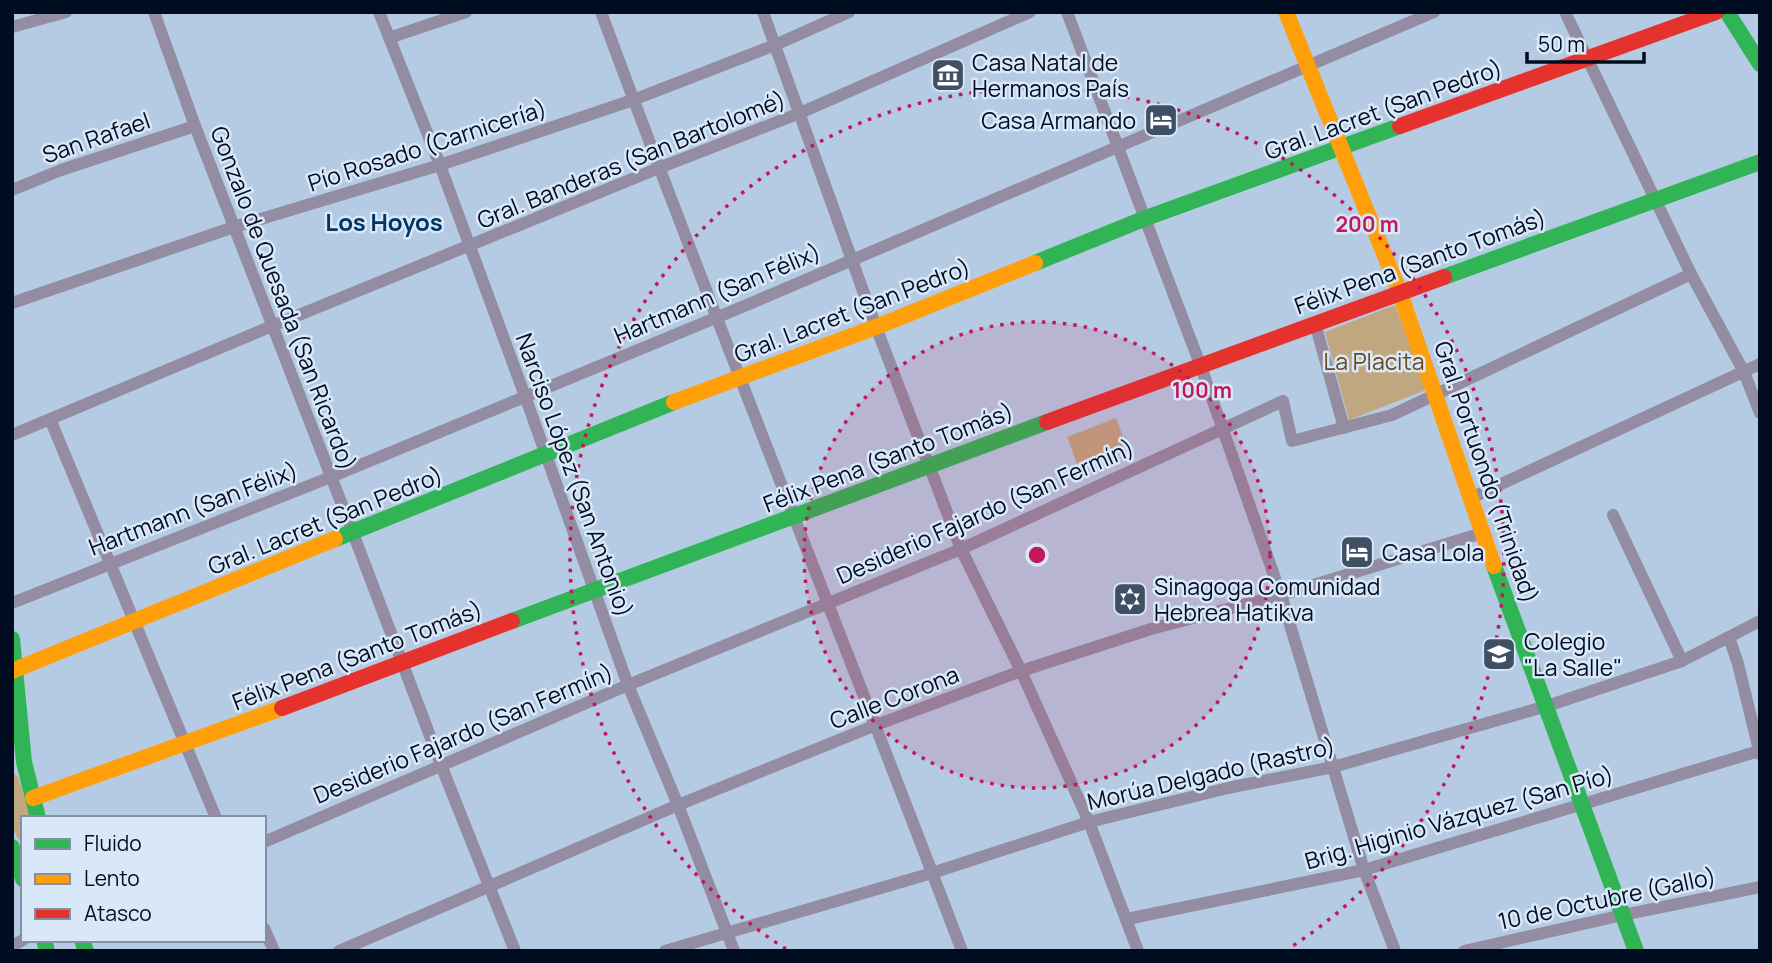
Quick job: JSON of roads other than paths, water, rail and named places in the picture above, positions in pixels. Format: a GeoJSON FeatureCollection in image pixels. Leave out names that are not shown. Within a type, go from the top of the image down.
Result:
{"type":"FeatureCollection","features":[{"type":"Feature","properties":{"kind":"street"},"geometry":{"type":"LineString","coordinates":[[12,27],[66,12]]}},
{"type":"Feature","properties":{"kind":"street","name":"Gonzalo de Quesada (San Ricardo)"},"geometry":{"type":"LineString","coordinates":[[154,12],[195,126],[515,951]]}},
{"type":"Feature","properties":{"kind":"street","name":"Narciso López (San Antonio)"},"geometry":{"type":"LineString","coordinates":[[379,12],[440,165],[628,685],[734,951]]}},
{"type":"Feature","properties":{"kind":"street"},"geometry":{"type":"LineString","coordinates":[[389,38],[466,12]]}},
{"type":"Feature","properties":{"kind":"street"},"geometry":{"type":"LineString","coordinates":[[601,12],[826,604],[876,725],[962,951]]}},
{"type":"Feature","properties":{"kind":"street"},"geometry":{"type":"LineString","coordinates":[[763,12],[851,260],[961,549],[1021,671],[1089,822],[1138,951]]}},
{"type":"Feature","properties":{"kind":"street","name":"Pío Rosado (Carnicería)"},"geometry":{"type":"LineString","coordinates":[[12,303],[234,227],[440,165],[633,100],[775,45],[849,12]]}},
{"type":"Feature","properties":{"kind":"street","name":"Gral. Banderas (San Bartolomé)"},"geometry":{"type":"LineString","coordinates":[[12,435],[272,326],[800,113],[1030,12]]}},
{"type":"Feature","properties":{"kind":"street"},"geometry":{"type":"LineString","coordinates":[[1067,12],[1201,367],[1281,595],[1364,870],[1395,951]]}},
{"type":"Feature","properties":{"kind":"street","name":"Gral. Portuondo (Trinidad)"},"geometry":{"type":"LineString","coordinates":[[1286,12],[1400,293],[1482,533],[1636,951]]}},
{"type":"Feature","properties":{"kind":"street","name":"Hartmann (San Félix)"},"geometry":{"type":"LineString","coordinates":[[12,603],[331,477],[717,317],[1308,68],[1434,12]]}},
{"type":"Feature","properties":{"kind":"street"},"geometry":{"type":"LineString","coordinates":[[1565,12],[1691,274],[1744,372],[1760,413]]}},
{"type":"Feature","properties":{"kind":"street","name":"Gral. Lacret (San Pedro)"},"geometry":{"type":"LineString","coordinates":[[13,671],[544,453],[876,327],[1146,218],[1716,12]]}},
{"type":"Feature","properties":{"kind":"street"},"geometry":{"type":"LineString","coordinates":[[1727,12],[1760,64]]}},
{"type":"Feature","properties":{"kind":"street","name":"San Rafael"},"geometry":{"type":"LineString","coordinates":[[12,190],[61,170],[195,126]]}},
{"type":"Feature","properties":{"kind":"street","name":"Félix Pena (Santo Tomás)"},"geometry":{"type":"LineString","coordinates":[[33,798],[185,744],[929,465],[1654,198],[1760,162]]}},
{"type":"Feature","properties":{"kind":"street","name":"Desiderio Fajardo (San Fermín)"},"geometry":{"type":"LineString","coordinates":[[266,841],[628,685],[961,549],[1283,401],[1292,441],[1392,415],[1691,274]]}},
{"type":"Feature","properties":{"kind":"street"},"geometry":{"type":"LineString","coordinates":[[1315,323],[1344,428]]}},
{"type":"Feature","properties":{"kind":"street"},"geometry":{"type":"LineString","coordinates":[[1471,498],[1760,365]]}},
{"type":"Feature","properties":{"kind":"street"},"geometry":{"type":"LineString","coordinates":[[50,419],[215,816]]}},
{"type":"Feature","properties":{"kind":"street"},"geometry":{"type":"LineString","coordinates":[[1614,515],[1682,661]]}},
{"type":"Feature","properties":{"kind":"street","name":"Calle Corona"},"geometry":{"type":"LineString","coordinates":[[338,951],[678,805],[876,725],[1021,671],[1151,629],[1281,595],[1482,533]]}},
{"type":"Feature","properties":{"kind":"street","name":"Morúa Delgado (Rastro)"},"geometry":{"type":"LineString","coordinates":[[665,951],[932,873],[1089,822],[1228,788],[1333,767],[1547,706],[1682,661],[1760,621]]}},
{"type":"Feature","properties":{"kind":"street"},"geometry":{"type":"LineString","coordinates":[[1729,637],[1760,753]]}},
{"type":"Feature","properties":{"kind":"street"},"geometry":{"type":"LineString","coordinates":[[12,639],[21,768],[37,786],[56,789]]}},
{"type":"Feature","properties":{"kind":"street"},"geometry":{"type":"LineString","coordinates":[[12,747],[38,816]]}},
{"type":"Feature","properties":{"kind":"street","name":"Brig. Higinio Vázquez (San Pío)"},"geometry":{"type":"LineString","coordinates":[[1127,919],[1364,870],[1760,753]]}},
{"type":"Feature","properties":{"kind":"street"},"geometry":{"type":"LineString","coordinates":[[16,849],[21,870]]}},
{"type":"Feature","properties":{"kind":"street","name":"10 de Octubre (Gallo)"},"geometry":{"type":"LineString","coordinates":[[1464,951],[1760,887]]}},
{"type":"Feature","properties":{"kind":"street"},"geometry":{"type":"LineString","coordinates":[[266,933],[274,951]]}},
{"type":"Feature","properties":{"kind":"place","name":"Casa Natal de Hermanos País"},"geometry":{"type":"Point","coordinates":[948,75]}},
{"type":"Feature","properties":{"kind":"place","name":"Casa Armando"},"geometry":{"type":"Point","coordinates":[1161,120]}},
{"type":"Feature","properties":{"kind":"place","name":"Casa Lola"},"geometry":{"type":"Point","coordinates":[1357,552]}},
{"type":"Feature","properties":{"kind":"place","name":"Sinagoga Comunidad Hebrea Hatikva"},"geometry":{"type":"Point","coordinates":[1130,599]}},
{"type":"Feature","properties":{"kind":"place","name":"Colegio \"La Salle\""},"geometry":{"type":"Point","coordinates":[1499,654]}},
{"type":"Feature","properties":{"kind":"district","name":"Los Hoyos"},"geometry":{"type":"Point","coordinates":[384,221]}},
{"type":"Feature","properties":{"kind":"park label","name":"La Placita"},"geometry":{"type":"Point","coordinates":[1374,361]}}]}
